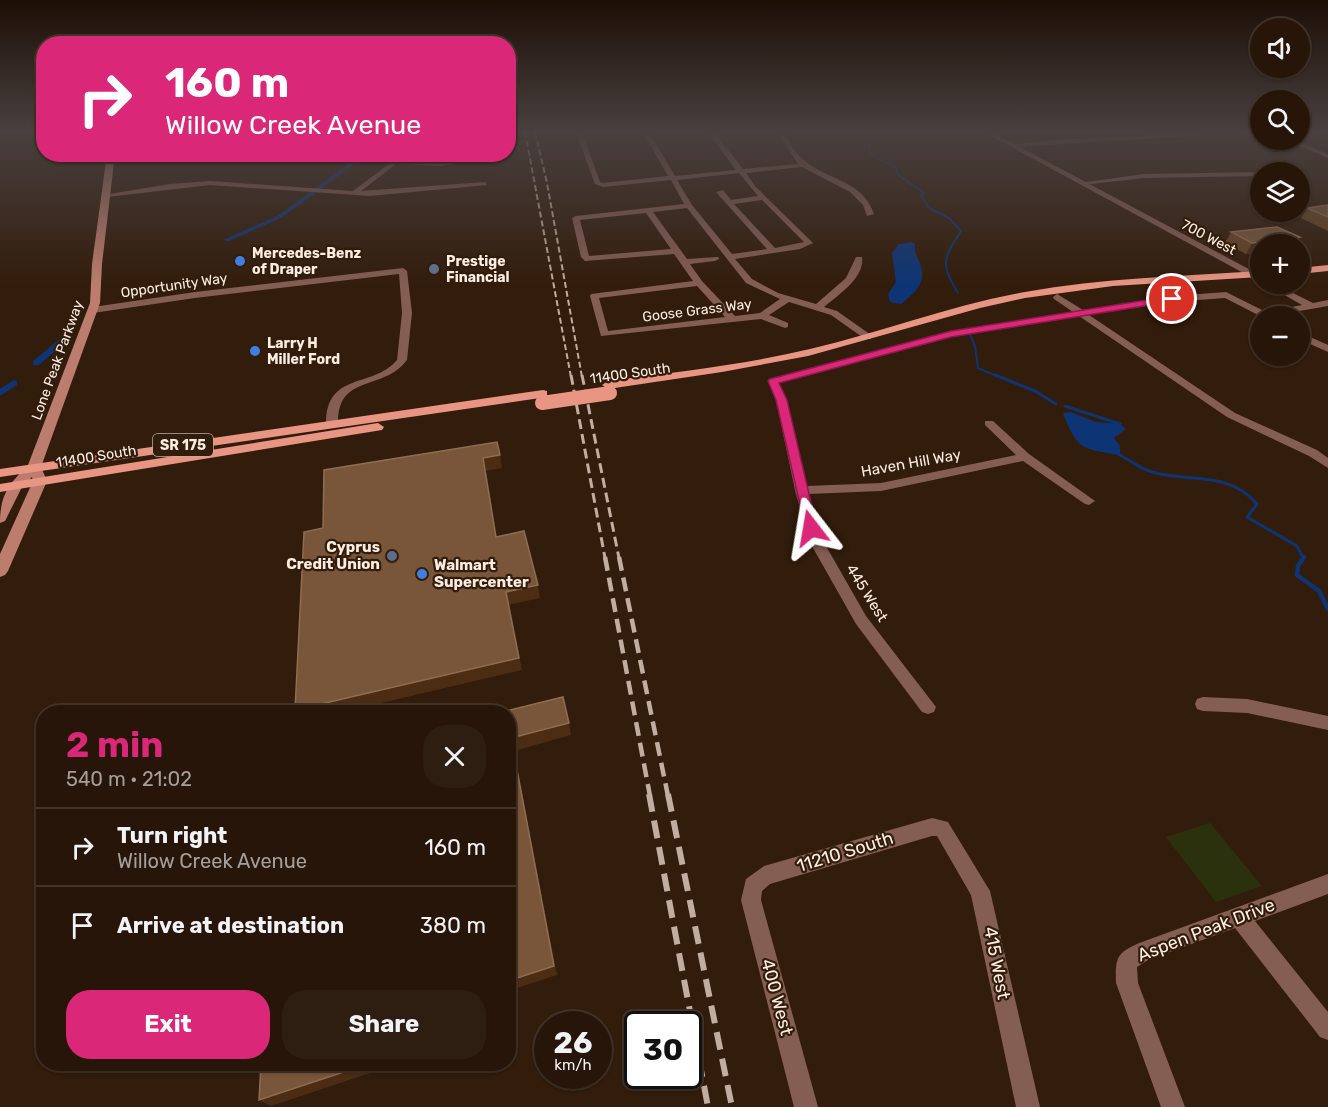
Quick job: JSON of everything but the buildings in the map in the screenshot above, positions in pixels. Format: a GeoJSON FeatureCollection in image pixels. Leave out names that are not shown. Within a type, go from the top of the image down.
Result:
{"type":"FeatureCollection","features":[{"type":"Feature","properties":{"kind":"main road","name":"Lone Peak Parkway"},"geometry":{"type":"LineString","coordinates":[[34,467],[86,323],[93,310],[108,184]]}},
{"type":"Feature","properties":{"kind":"main road"},"geometry":{"type":"LineString","coordinates":[[1310,270],[1328,268]]}},
{"type":"Feature","properties":{"kind":"main road"},"geometry":{"type":"LineString","coordinates":[[1310,276],[1328,274]]}},
{"type":"Feature","properties":{"kind":"main road","name":"11400 South"},"geometry":{"type":"LineString","coordinates":[[609,389],[805,354],[960,310],[1037,293],[1100,285],[1250,277]]}},
{"type":"Feature","properties":{"kind":"main road","name":"11400 South"},"geometry":{"type":"LineString","coordinates":[[0,473],[332,423],[542,398],[806,362],[867,347],[1000,308],[1057,297],[1250,278]]}},
{"type":"Feature","properties":{"kind":"main road"},"geometry":{"type":"LineString","coordinates":[[806,362],[821,355],[867,342],[868,337]]}},
{"type":"Feature","properties":{"kind":"main road","name":"11400 South"},"geometry":{"type":"LineString","coordinates":[[0,488],[542,398]]}},
{"type":"Feature","properties":{"kind":"main road"},"geometry":{"type":"LineString","coordinates":[[0,518],[16,485],[34,467],[40,481],[0,571]]}},
{"type":"Feature","properties":{"kind":"street"},"geometry":{"type":"LineString","coordinates":[[107,195],[201,184]]}},
{"type":"Feature","properties":{"kind":"street"},"geometry":{"type":"LineString","coordinates":[[220,184],[354,193],[486,186],[485,184]]}},
{"type":"Feature","properties":{"kind":"street"},"geometry":{"type":"LineString","coordinates":[[354,193],[366,184]]}},
{"type":"Feature","properties":{"kind":"street"},"geometry":{"type":"LineString","coordinates":[[401,184],[402,192]]}},
{"type":"Feature","properties":{"kind":"street"},"geometry":{"type":"LineString","coordinates":[[598,184],[617,184]]}},
{"type":"Feature","properties":{"kind":"street"},"geometry":{"type":"LineString","coordinates":[[675,184],[688,206],[755,285],[787,299],[818,307],[846,320],[868,337]]}},
{"type":"Feature","properties":{"kind":"street"},"geometry":{"type":"LineString","coordinates":[[729,257],[809,243],[752,184]]}},
{"type":"Feature","properties":{"kind":"street"},"geometry":{"type":"LineString","coordinates":[[839,184],[858,194],[867,204],[870,214]]}},
{"type":"Feature","properties":{"kind":"street","name":"700 West"},"geometry":{"type":"LineString","coordinates":[[1083,184],[1250,273]]}},
{"type":"Feature","properties":{"kind":"street"},"geometry":{"type":"LineString","coordinates":[[720,192],[773,251]]}},
{"type":"Feature","properties":{"kind":"street"},"geometry":{"type":"LineString","coordinates":[[729,202],[764,198]]}},
{"type":"Feature","properties":{"kind":"street"},"geometry":{"type":"LineString","coordinates":[[677,251],[588,259],[585,257],[576,218],[688,206]]}},
{"type":"Feature","properties":{"kind":"street"},"geometry":{"type":"LineString","coordinates":[[648,210],[699,283],[733,320]]}},
{"type":"Feature","properties":{"kind":"street"},"geometry":{"type":"LineString","coordinates":[[685,262],[715,259]]}},
{"type":"Feature","properties":{"kind":"street"},"geometry":{"type":"LineString","coordinates":[[818,307],[858,270],[859,259]]}},
{"type":"Feature","properties":{"kind":"street","name":"Opportunity Way"},"geometry":{"type":"LineString","coordinates":[[93,310],[202,294],[403,271],[407,313],[402,360],[391,370],[357,384],[341,394],[333,405],[332,423]]}},
{"type":"Feature","properties":{"kind":"street","name":"Goose Grass Way"},"geometry":{"type":"LineString","coordinates":[[699,283],[594,296],[604,334],[762,316],[787,299]]}},
{"type":"Feature","properties":{"kind":"street"},"geometry":{"type":"LineString","coordinates":[[1288,294],[1311,306],[1328,303]]}},
{"type":"Feature","properties":{"kind":"street"},"geometry":{"type":"LineString","coordinates":[[1080,313],[1172,299],[1226,295],[1250,308]]}},
{"type":"Feature","properties":{"kind":"street"},"geometry":{"type":"LineString","coordinates":[[1057,297],[1224,411],[1312,453],[1328,464]]}},
{"type":"Feature","properties":{"kind":"street","name":"445 West"},"geometry":{"type":"LineString","coordinates":[[928,707],[854,609],[811,528],[781,400],[773,381],[951,334],[1080,313]]}},
{"type":"Feature","properties":{"kind":"street"},"geometry":{"type":"LineString","coordinates":[[762,316],[785,325]]}},
{"type":"Feature","properties":{"kind":"street"},"geometry":{"type":"LineString","coordinates":[[1310,340],[1328,349]]}},
{"type":"Feature","properties":{"kind":"street"},"geometry":{"type":"LineString","coordinates":[[989,423],[1024,458],[1089,501]]}},
{"type":"Feature","properties":{"kind":"street","name":"Haven Hill Way"},"geometry":{"type":"LineString","coordinates":[[801,490],[881,487],[1024,458]]}},
{"type":"Feature","properties":{"kind":"street"},"geometry":{"type":"LineString","coordinates":[[1203,704],[1247,706],[1328,723]]}},
{"type":"Feature","properties":{"kind":"street","name":"11210 South"},"geometry":{"type":"LineString","coordinates":[[753,886],[764,876],[923,829],[942,828]]}},
{"type":"Feature","properties":{"kind":"street","name":"415 West"},"geometry":{"type":"LineString","coordinates":[[942,828],[980,891],[1029,1107]]}},
{"type":"Feature","properties":{"kind":"street","name":"Aspen Peak Drive"},"geometry":{"type":"LineString","coordinates":[[1173,1107],[1127,982],[1126,962],[1142,952],[1328,884]]}},
{"type":"Feature","properties":{"kind":"street","name":"400 West"},"geometry":{"type":"LineString","coordinates":[[753,886],[751,900],[806,1107]]}},
{"type":"Feature","properties":{"kind":"street"},"geometry":{"type":"LineString","coordinates":[[1239,917],[1328,1029]]}},
{"type":"Feature","properties":{"kind":"green space"},"geometry":{"type":"Polygon","coordinates":[[[1210,823],[1262,886],[1216,902],[1166,837],[1210,823]]]}},
{"type":"Feature","properties":{"kind":"water"},"geometry":{"type":"Polygon","coordinates":[[[911,242],[915,244],[915,252],[922,270],[921,282],[919,287],[901,304],[890,302],[888,294],[896,282],[892,253],[899,244],[911,242]]]}},
{"type":"Feature","properties":{"kind":"water"},"geometry":{"type":"Polygon","coordinates":[[[1071,412],[1096,422],[1120,424],[1126,429],[1114,438],[1120,446],[1120,455],[1082,446],[1072,434],[1063,413],[1071,412]]]}},
{"type":"Feature","properties":{"kind":"waterway"},"geometry":{"type":"LineString","coordinates":[[227,240],[279,217],[325,184]]}},
{"type":"Feature","properties":{"kind":"waterway"},"geometry":{"type":"LineString","coordinates":[[911,184],[924,193],[921,196],[929,208],[949,218],[961,231],[950,248],[946,261],[948,275],[958,293]]}},
{"type":"Feature","properties":{"kind":"waterway"},"geometry":{"type":"LineString","coordinates":[[970,335],[975,346],[978,368],[999,377]]}},
{"type":"Feature","properties":{"kind":"waterway"},"geometry":{"type":"LineString","coordinates":[[36,363],[67,336]]}},
{"type":"Feature","properties":{"kind":"waterway"},"geometry":{"type":"LineString","coordinates":[[995,375],[1035,391],[1056,404]]}},
{"type":"Feature","properties":{"kind":"waterway"},"geometry":{"type":"LineString","coordinates":[[0,393],[14,383]]}},
{"type":"Feature","properties":{"kind":"waterway"},"geometry":{"type":"LineString","coordinates":[[1065,406],[1120,424],[1115,426]]}},
{"type":"Feature","properties":{"kind":"waterway"},"geometry":{"type":"LineString","coordinates":[[1116,453],[1149,471],[1178,477],[1206,479],[1233,486],[1257,504],[1247,517],[1297,546],[1303,558]]}},
{"type":"Feature","properties":{"kind":"waterway"},"geometry":{"type":"LineString","coordinates":[[1304,557],[1298,566],[1297,575],[1319,591],[1328,609]]}},
{"type":"Feature","properties":{"kind":"railway"},"geometry":{"type":"LineString","coordinates":[[535,184],[571,377]]}},
{"type":"Feature","properties":{"kind":"railway"},"geometry":{"type":"LineString","coordinates":[[547,184],[582,377]]}},
{"type":"Feature","properties":{"kind":"railway"},"geometry":{"type":"LineString","coordinates":[[571,375],[605,558]]}},
{"type":"Feature","properties":{"kind":"railway"},"geometry":{"type":"LineString","coordinates":[[582,375],[619,558]]}},
{"type":"Feature","properties":{"kind":"railway"},"geometry":{"type":"LineString","coordinates":[[605,557],[650,796]]}},
{"type":"Feature","properties":{"kind":"railway"},"geometry":{"type":"LineString","coordinates":[[619,557],[668,796]]}},
{"type":"Feature","properties":{"kind":"railway"},"geometry":{"type":"LineString","coordinates":[[649,794],[708,1107]]}},
{"type":"Feature","properties":{"kind":"railway"},"geometry":{"type":"LineString","coordinates":[[668,794],[732,1107]]}},
{"type":"Feature","properties":{"kind":"place","name":"Mercedes-Benz of Draper"},"geometry":{"type":"Point","coordinates":[240,261]}},
{"type":"Feature","properties":{"kind":"place","name":"Prestige Financial"},"geometry":{"type":"Point","coordinates":[434,269]}},
{"type":"Feature","properties":{"kind":"place","name":"Larry H Miller Ford"},"geometry":{"type":"Point","coordinates":[255,351]}},
{"type":"Feature","properties":{"kind":"place","name":"Cyprus Credit Union"},"geometry":{"type":"Point","coordinates":[392,556]}},
{"type":"Feature","properties":{"kind":"place","name":"Walmart Supercenter"},"geometry":{"type":"Point","coordinates":[422,574]}},
{"type":"Feature","properties":{"kind":"route"},"geometry":{"type":"LineString","coordinates":[[811,528],[781,400],[773,381],[951,334],[1172,299]]}}]}
